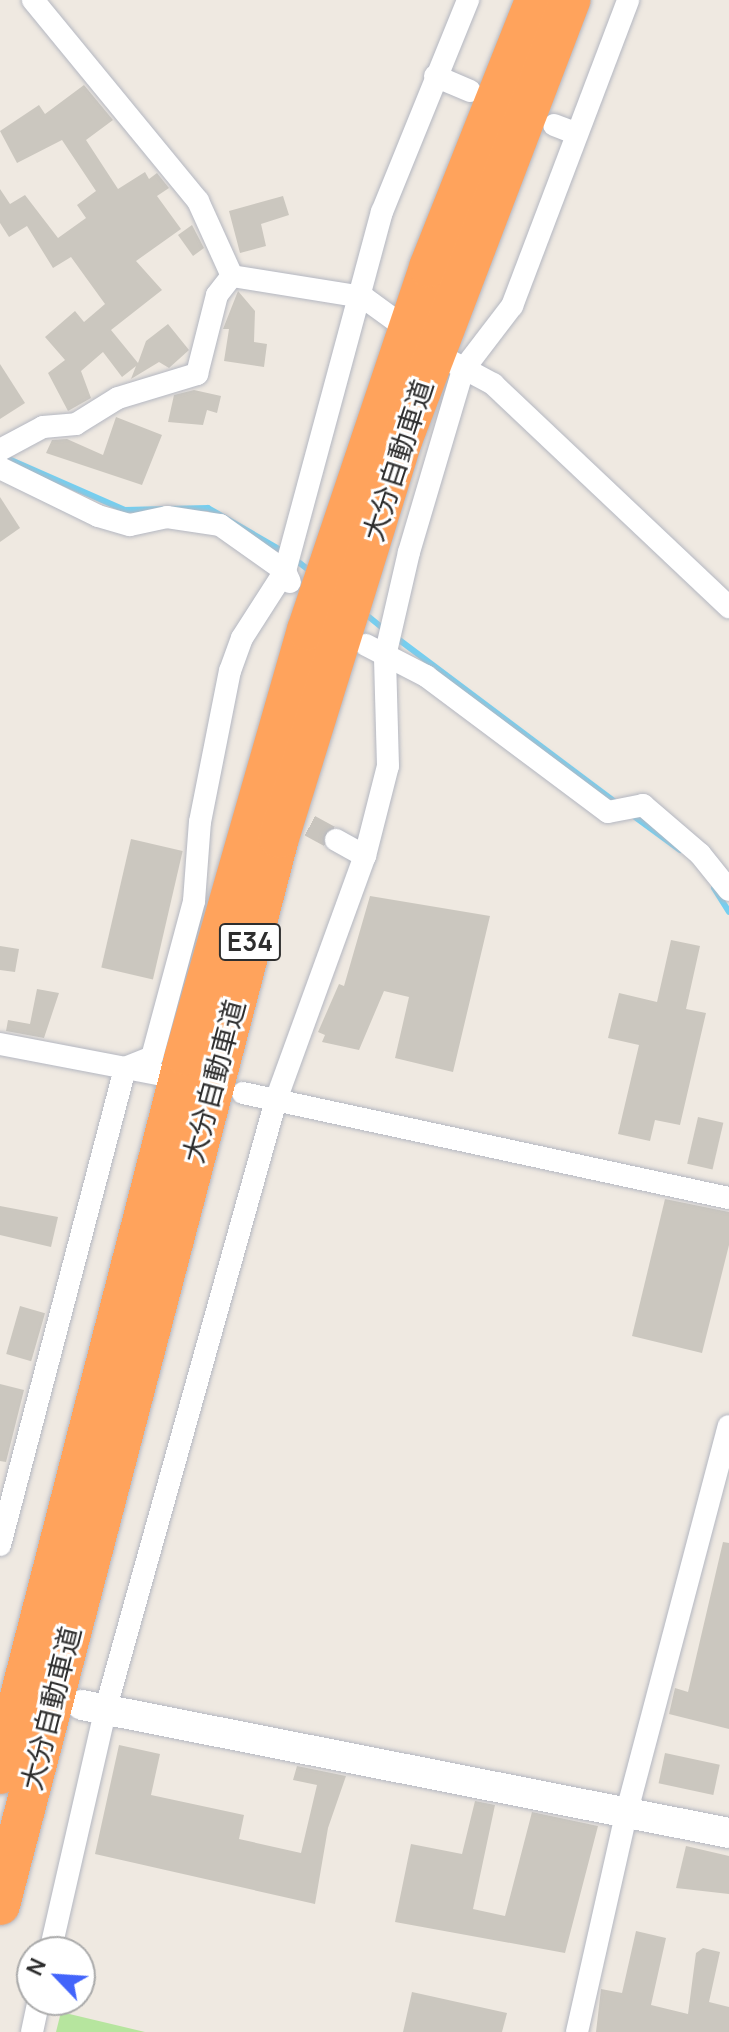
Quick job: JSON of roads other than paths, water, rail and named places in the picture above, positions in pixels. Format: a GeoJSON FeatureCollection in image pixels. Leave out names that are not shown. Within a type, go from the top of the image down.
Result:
{"type":"FeatureCollection","features":[{"type":"Feature","properties":{"kind":"highway","name":"大分自動車道"},"geometry":{"type":"LineString","coordinates":[[0,1774],[185,1055],[307,630],[429,267],[535,0]]}},
{"type":"Feature","properties":{"kind":"highway","name":"大分自動車道"},"geometry":{"type":"LineString","coordinates":[[0,1905],[279,838],[402,441],[570,0]]}},
{"type":"Feature","properties":{"kind":"street"},"geometry":{"type":"LineString","coordinates":[[33,0],[198,201],[232,276]]}},
{"type":"Feature","properties":{"kind":"street"},"geometry":{"type":"LineString","coordinates":[[125,1068],[152,1057],[194,901],[200,822],[230,671],[242,638],[289,568],[363,297],[382,212],[468,0]]}},
{"type":"Feature","properties":{"kind":"street"},"geometry":{"type":"LineString","coordinates":[[53,1936],[94,1708],[276,1100],[365,856],[388,766],[383,642],[457,366],[512,306],[564,129],[628,0]]}},
{"type":"Feature","properties":{"kind":"street"},"geometry":{"type":"LineString","coordinates":[[435,76],[470,91]]}},
{"type":"Feature","properties":{"kind":"street"},"geometry":{"type":"LineString","coordinates":[[232,276],[363,297],[396,321]]}},
{"type":"Feature","properties":{"kind":"street"},"geometry":{"type":"LineString","coordinates":[[0,450],[43,427],[76,424],[118,398],[197,374],[217,295],[232,276]]}},
{"type":"Feature","properties":{"kind":"street"},"geometry":{"type":"LineString","coordinates":[[457,366],[493,384],[729,607]]}},
{"type":"Feature","properties":{"kind":"street"},"geometry":{"type":"LineString","coordinates":[[0,468],[98,516],[130,525],[167,517],[220,525],[289,568]]}},
{"type":"Feature","properties":{"kind":"street"},"geometry":{"type":"LineString","coordinates":[[383,642],[608,812],[643,805],[679,835],[729,890]]}},
{"type":"Feature","properties":{"kind":"street"},"geometry":{"type":"LineString","coordinates":[[336,840],[365,856]]}},
{"type":"Feature","properties":{"kind":"street"},"geometry":{"type":"LineString","coordinates":[[0,1044],[157,1074]]}},
{"type":"Feature","properties":{"kind":"street"},"geometry":{"type":"LineString","coordinates":[[0,1545],[125,1068]]}},
{"type":"Feature","properties":{"kind":"street"},"geometry":{"type":"LineString","coordinates":[[243,1093],[729,1198]]}},
{"type":"Feature","properties":{"kind":"street"},"geometry":{"type":"LineString","coordinates":[[577,2032],[627,1811],[729,1426]]}},
{"type":"Feature","properties":{"kind":"street"},"geometry":{"type":"LineString","coordinates":[[94,1708],[729,1833]]}},
{"type":"Feature","properties":{"kind":"waterway"},"geometry":{"type":"LineString","coordinates":[[4,457],[125,510],[208,508],[284,552]]}},
{"type":"Feature","properties":{"kind":"waterway"},"geometry":{"type":"LineString","coordinates":[[293,558],[313,573]]}},
{"type":"Feature","properties":{"kind":"waterway"},"geometry":{"type":"LineString","coordinates":[[369,617],[385,630]]}},
{"type":"Feature","properties":{"kind":"waterway"},"geometry":{"type":"LineString","coordinates":[[394,636],[619,805]]}},
{"type":"Feature","properties":{"kind":"waterway"},"geometry":{"type":"LineString","coordinates":[[631,814],[680,850]]}},
{"type":"Feature","properties":{"kind":"waterway"},"geometry":{"type":"LineString","coordinates":[[714,888],[729,912]]}},
{"type":"Feature","properties":{"kind":"tunnel"},"geometry":{"type":"LineString","coordinates":[[281,810],[336,840]]}}]}
